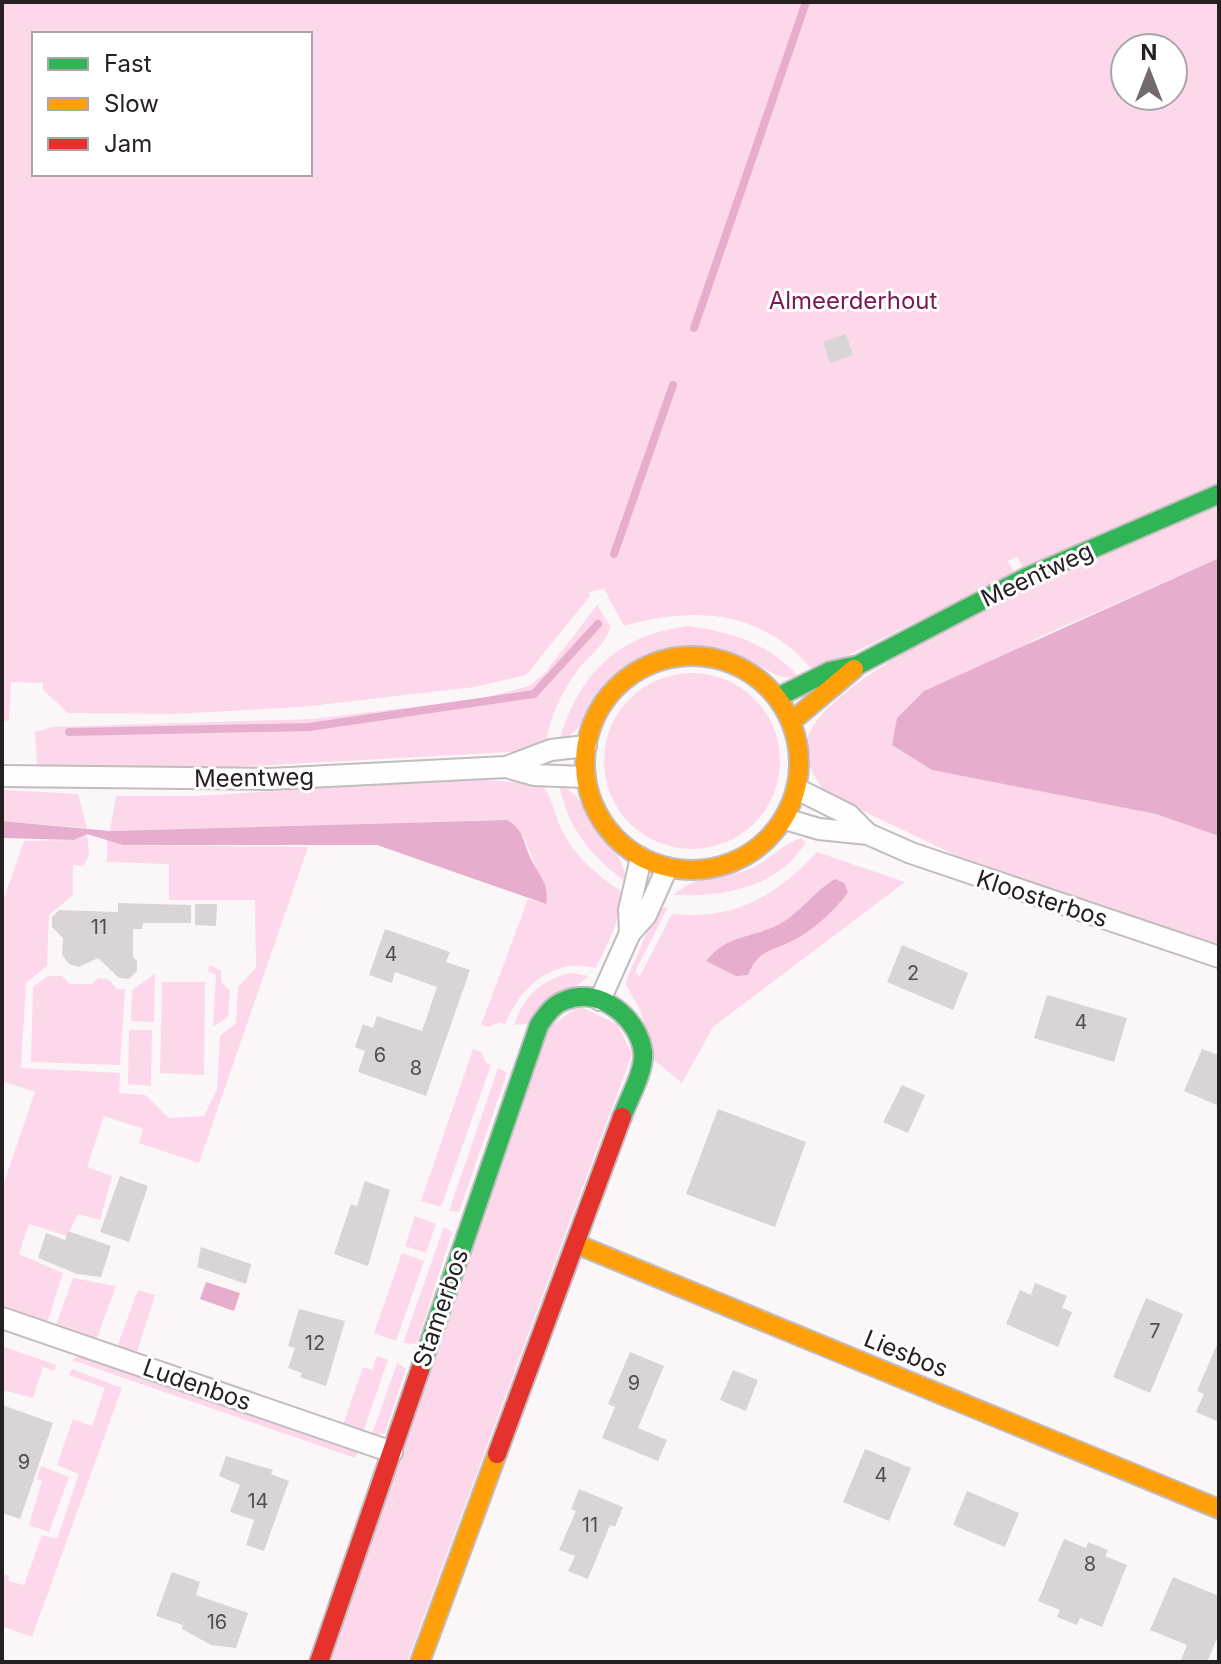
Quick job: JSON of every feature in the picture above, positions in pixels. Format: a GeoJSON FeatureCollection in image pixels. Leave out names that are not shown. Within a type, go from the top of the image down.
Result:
{"type":"FeatureCollection","features":[{"type":"Feature","properties":{"kind":"street","name":"Meentweg"},"geometry":{"type":"LineString","coordinates":[[778,697],[830,671],[858,665],[1027,577],[1219,494]]}},
{"type":"Feature","properties":{"kind":"street"},"geometry":{"type":"LineString","coordinates":[[715,658],[739,666],[760,679],[778,697],[792,721],[800,754],[797,789],[785,819],[763,844],[734,862],[690,871],[667,868],[641,858],[620,843],[604,824],[592,802],[585,777],[586,746],[593,722],[613,691],[642,668],[666,659],[715,658]]}},
{"type":"Feature","properties":{"kind":"street","name":"Meentweg"},"geometry":{"type":"LineString","coordinates":[[792,721],[842,683],[858,665]]}},
{"type":"Feature","properties":{"kind":"street","name":"Meentweg"},"geometry":{"type":"LineString","coordinates":[[506,767],[542,752],[586,746]]}},
{"type":"Feature","properties":{"kind":"street","name":"Meentweg"},"geometry":{"type":"LineString","coordinates":[[2,776],[269,779],[506,767],[534,775],[585,777]]}},
{"type":"Feature","properties":{"kind":"street","name":"Kloosterbos"},"geometry":{"type":"LineString","coordinates":[[797,789],[849,815],[868,834]]}},
{"type":"Feature","properties":{"kind":"street","name":"Kloosterbos"},"geometry":{"type":"LineString","coordinates":[[785,819],[819,829],[868,834],[957,870],[1219,957]]}},
{"type":"Feature","properties":{"kind":"street"},"geometry":{"type":"LineString","coordinates":[[630,933],[629,910],[641,858]]}},
{"type":"Feature","properties":{"kind":"street"},"geometry":{"type":"LineString","coordinates":[[420,1662],[644,1057],[636,1026],[600,1000],[630,933],[646,915],[667,868]]}},
{"type":"Feature","properties":{"kind":"street","name":"Stamerbos"},"geometry":{"type":"LineString","coordinates":[[319,1662],[544,1015],[569,996],[600,1000]]}},
{"type":"Feature","properties":{"kind":"street","name":"Liesbos"},"geometry":{"type":"LineString","coordinates":[[576,1244],[1219,1509]]}},
{"type":"Feature","properties":{"kind":"street","name":"Ludenbos"},"geometry":{"type":"LineString","coordinates":[[2,1318],[392,1452]]}},
{"type":"Feature","properties":{"kind":"green space","name":"Almeerderhout"},"geometry":{"type":"Polygon","coordinates":[[[2,2],[1219,2],[1219,483],[1023,567],[1017,557],[1007,561],[1016,573],[814,672],[773,636],[728,618],[677,616],[624,626],[604,589],[589,592],[590,596],[526,675],[475,687],[301,707],[173,714],[68,713],[43,690],[43,683],[11,682],[9,721],[2,720],[2,2]]]}},
{"type":"Feature","properties":{"kind":"green space"},"geometry":{"type":"Polygon","coordinates":[[[1219,506],[1219,558],[1035,639],[892,745],[932,770],[1156,814],[1219,836],[1219,949],[999,876],[825,793],[807,759],[808,737],[830,706],[872,673],[928,639],[993,606],[1219,506]]]}},
{"type":"Feature","properties":{"kind":"green space"},"geometry":{"type":"Polygon","coordinates":[[[597,605],[610,626],[608,633],[566,688],[553,715],[545,745],[529,751],[160,771],[37,767],[35,732],[52,727],[312,719],[480,699],[529,686],[545,673],[597,605]]]}},
{"type":"Feature","properties":{"kind":"green space"},"geometry":{"type":"Polygon","coordinates":[[[688,626],[748,641],[775,656],[799,677],[776,675],[744,657],[720,649],[694,646],[667,649],[643,658],[617,674],[598,695],[575,731],[559,741],[578,696],[604,662],[641,638],[688,626]]]}},
{"type":"Feature","properties":{"kind":"green space"},"geometry":{"type":"Polygon","coordinates":[[[692,673],[726,680],[754,699],[773,727],[780,761],[773,795],[754,823],[726,842],[692,849],[658,842],[630,823],[611,795],[604,761],[611,727],[630,699],[658,680],[692,673]]]}},
{"type":"Feature","properties":{"kind":"green space"},"geometry":{"type":"Polygon","coordinates":[[[461,779],[540,783],[548,793],[564,834],[576,852],[598,874],[624,893],[614,930],[596,968],[581,965],[566,967],[540,978],[519,999],[505,1025],[500,1022],[489,1027],[481,1025],[528,899],[545,904],[540,876],[524,836],[496,820],[110,831],[116,796],[196,796],[461,779]]]}},
{"type":"Feature","properties":{"kind":"green space"},"geometry":{"type":"Polygon","coordinates":[[[559,784],[579,800],[601,827],[619,858],[627,882],[602,862],[582,840],[568,814],[559,784]]]}},
{"type":"Feature","properties":{"kind":"green space"},"geometry":{"type":"Polygon","coordinates":[[[2,790],[78,794],[87,828],[2,821],[2,790]]]}},
{"type":"Feature","properties":{"kind":"green space"},"geometry":{"type":"Polygon","coordinates":[[[87,834],[89,854],[84,866],[73,865],[73,895],[49,915],[47,966],[26,983],[21,1068],[120,1073],[119,1093],[145,1095],[169,1118],[204,1116],[217,1089],[220,1036],[236,1023],[238,987],[256,968],[255,900],[169,900],[169,864],[107,862],[107,838],[123,845],[308,847],[199,1163],[139,1143],[143,1129],[104,1116],[87,1167],[112,1176],[100,1220],[78,1214],[67,1236],[29,1224],[19,1254],[63,1273],[47,1323],[2,1307],[2,1188],[35,1092],[2,1081],[2,904],[24,841],[74,840],[87,834]]]}},
{"type":"Feature","properties":{"kind":"green space"},"geometry":{"type":"Polygon","coordinates":[[[801,838],[806,842],[794,858],[765,880],[730,891],[674,895],[691,883],[752,868],[801,838]]]}},
{"type":"Feature","properties":{"kind":"green space"},"geometry":{"type":"Polygon","coordinates":[[[817,852],[905,882],[713,1027],[682,1083],[653,1059],[641,1012],[625,983],[657,909],[668,907],[635,972],[640,976],[672,914],[715,913],[753,902],[786,881],[817,852]]]}},
{"type":"Feature","properties":{"kind":"green space"},"geometry":{"type":"Polygon","coordinates":[[[210,965],[221,971],[221,982],[230,990],[228,1017],[213,1027],[216,975],[208,971],[210,965]]]}},
{"type":"Feature","properties":{"kind":"green space"},"geometry":{"type":"Polygon","coordinates":[[[570,973],[589,976],[527,1024],[514,1025],[522,1006],[534,991],[550,980],[570,973]]]}},
{"type":"Feature","properties":{"kind":"green space"},"geometry":{"type":"Polygon","coordinates":[[[155,974],[154,1022],[131,1021],[132,990],[155,974]]]}},
{"type":"Feature","properties":{"kind":"green space"},"geometry":{"type":"Polygon","coordinates":[[[48,976],[62,976],[70,984],[92,984],[98,978],[108,979],[117,989],[125,989],[120,1065],[31,1062],[33,987],[48,976]]]}},
{"type":"Feature","properties":{"kind":"green space"},"geometry":{"type":"Polygon","coordinates":[[[162,982],[205,982],[204,1075],[160,1073],[162,982]]]}},
{"type":"Feature","properties":{"kind":"green space"},"geometry":{"type":"Polygon","coordinates":[[[579,1006],[617,1024],[632,1054],[407,1662],[329,1662],[548,1028],[579,1006]]]}},
{"type":"Feature","properties":{"kind":"green space"},"geometry":{"type":"Polygon","coordinates":[[[129,1030],[152,1030],[151,1086],[128,1084],[129,1030]]]}},
{"type":"Feature","properties":{"kind":"green space"},"geometry":{"type":"Polygon","coordinates":[[[473,1049],[481,1052],[486,1063],[491,1065],[441,1207],[421,1201],[473,1049]]]}},
{"type":"Feature","properties":{"kind":"green space"},"geometry":{"type":"Polygon","coordinates":[[[498,1068],[507,1073],[459,1212],[449,1211],[498,1068]]]}},
{"type":"Feature","properties":{"kind":"green space"},"geometry":{"type":"Polygon","coordinates":[[[415,1216],[436,1224],[426,1253],[405,1246],[415,1216]]]}},
{"type":"Feature","properties":{"kind":"green space"},"geometry":{"type":"Polygon","coordinates":[[[444,1227],[452,1232],[417,1344],[403,1343],[444,1227]]]}},
{"type":"Feature","properties":{"kind":"green space"},"geometry":{"type":"Polygon","coordinates":[[[402,1253],[424,1261],[396,1341],[374,1333],[402,1253]]]}},
{"type":"Feature","properties":{"kind":"green space"},"geometry":{"type":"Polygon","coordinates":[[[73,1278],[116,1286],[96,1341],[56,1325],[73,1278]]]}},
{"type":"Feature","properties":{"kind":"green space"},"geometry":{"type":"Polygon","coordinates":[[[138,1290],[155,1295],[136,1355],[117,1347],[138,1290]]]}},
{"type":"Feature","properties":{"kind":"green space"},"geometry":{"type":"Polygon","coordinates":[[[2,1346],[56,1365],[54,1371],[43,1367],[33,1398],[2,1390],[2,1346]]]}},
{"type":"Feature","properties":{"kind":"green space"},"geometry":{"type":"Polygon","coordinates":[[[79,1355],[358,1452],[355,1458],[72,1360],[79,1355]]]}},
{"type":"Feature","properties":{"kind":"green space"},"geometry":{"type":"Polygon","coordinates":[[[377,1356],[388,1360],[363,1432],[343,1425],[363,1367],[372,1370],[377,1356]]]}},
{"type":"Feature","properties":{"kind":"green space"},"geometry":{"type":"Polygon","coordinates":[[[397,1363],[406,1369],[385,1433],[371,1437],[397,1363]]]}},
{"type":"Feature","properties":{"kind":"green space"},"geometry":{"type":"Polygon","coordinates":[[[72,1369],[122,1388],[32,1637],[2,1626],[2,1573],[9,1576],[8,1581],[24,1585],[42,1535],[57,1539],[79,1474],[57,1465],[73,1419],[92,1426],[105,1388],[69,1375],[72,1369]]]}},
{"type":"Feature","properties":{"kind":"green space"},"geometry":{"type":"Polygon","coordinates":[[[41,1466],[69,1477],[49,1532],[29,1525],[42,1481],[37,1479],[41,1466]]]}},
{"type":"Feature","properties":{"kind":"shaded area"},"geometry":{"type":"Polygon","coordinates":[[[1219,558],[1219,836],[1156,814],[932,770],[892,745],[897,718],[924,691],[1219,558]]]}},
{"type":"Feature","properties":{"kind":"shaded area"},"geometry":{"type":"Polygon","coordinates":[[[507,820],[520,832],[542,879],[546,904],[377,845],[123,845],[87,834],[74,840],[2,838],[2,821],[110,831],[507,820]]]}},
{"type":"Feature","properties":{"kind":"shaded area"},"geometry":{"type":"Polygon","coordinates":[[[835,879],[844,883],[848,892],[837,906],[806,933],[760,957],[748,975],[736,976],[706,961],[722,946],[785,921],[835,879]]]}},
{"type":"Feature","properties":{"kind":"shaded area"},"geometry":{"type":"Polygon","coordinates":[[[206,1282],[240,1293],[234,1311],[200,1299],[206,1282]]]}},
{"type":"Feature","properties":{"kind":"building"},"geometry":{"type":"Polygon","coordinates":[[[846,334],[853,355],[830,363],[823,342],[846,334]]]}},
{"type":"Feature","properties":{"kind":"building"},"geometry":{"type":"Polygon","coordinates":[[[118,903],[191,905],[191,923],[143,923],[142,929],[133,929],[133,957],[137,961],[137,971],[129,979],[119,978],[98,958],[79,967],[69,964],[62,955],[63,938],[52,927],[52,917],[59,910],[118,912],[118,903]]]}},
{"type":"Feature","properties":{"kind":"building"},"geometry":{"type":"Polygon","coordinates":[[[195,904],[217,904],[216,926],[195,925],[195,904]]]}},
{"type":"Feature","properties":{"kind":"building"},"geometry":{"type":"Polygon","coordinates":[[[385,929],[450,952],[446,962],[470,970],[426,1096],[358,1072],[365,1051],[355,1047],[363,1024],[373,1028],[377,1016],[422,1031],[437,987],[395,972],[392,983],[369,975],[385,929]]]}},
{"type":"Feature","properties":{"kind":"building"},"geometry":{"type":"Polygon","coordinates":[[[902,945],[968,973],[953,1010],[887,982],[902,945]]]}},
{"type":"Feature","properties":{"kind":"building"},"geometry":{"type":"Polygon","coordinates":[[[1047,995],[1127,1018],[1114,1062],[1034,1038],[1047,995]]]}},
{"type":"Feature","properties":{"kind":"building"},"geometry":{"type":"Polygon","coordinates":[[[1202,1049],[1219,1055],[1219,1106],[1184,1091],[1202,1049]]]}},
{"type":"Feature","properties":{"kind":"building"},"geometry":{"type":"Polygon","coordinates":[[[902,1085],[925,1095],[908,1133],[883,1122],[902,1085]]]}},
{"type":"Feature","properties":{"kind":"building"},"geometry":{"type":"Polygon","coordinates":[[[718,1109],[806,1142],[775,1227],[686,1194],[718,1109]]]}},
{"type":"Feature","properties":{"kind":"building"},"geometry":{"type":"Polygon","coordinates":[[[120,1176],[148,1186],[129,1242],[100,1232],[120,1176]]]}},
{"type":"Feature","properties":{"kind":"building"},"geometry":{"type":"Polygon","coordinates":[[[365,1181],[390,1190],[368,1266],[334,1254],[351,1204],[357,1206],[365,1181]]]}},
{"type":"Feature","properties":{"kind":"building"},"geometry":{"type":"Polygon","coordinates":[[[68,1231],[111,1246],[101,1277],[77,1274],[38,1258],[46,1233],[65,1240],[68,1231]]]}},
{"type":"Feature","properties":{"kind":"building"},"geometry":{"type":"Polygon","coordinates":[[[201,1247],[251,1264],[246,1284],[197,1267],[201,1247]]]}},
{"type":"Feature","properties":{"kind":"building"},"geometry":{"type":"Polygon","coordinates":[[[1035,1283],[1067,1296],[1062,1308],[1072,1312],[1058,1347],[1006,1324],[1020,1290],[1031,1295],[1035,1283]]]}},
{"type":"Feature","properties":{"kind":"building"},"geometry":{"type":"Polygon","coordinates":[[[1146,1298],[1183,1314],[1150,1393],[1113,1377],[1146,1298]]]}},
{"type":"Feature","properties":{"kind":"building"},"geometry":{"type":"Polygon","coordinates":[[[299,1309],[345,1321],[326,1386],[300,1377],[302,1373],[288,1368],[295,1348],[288,1346],[299,1309]]]}},
{"type":"Feature","properties":{"kind":"building"},"geometry":{"type":"Polygon","coordinates":[[[1219,1340],[1219,1422],[1196,1412],[1204,1394],[1197,1391],[1219,1340]]]}},
{"type":"Feature","properties":{"kind":"building"},"geometry":{"type":"Polygon","coordinates":[[[630,1352],[664,1366],[638,1428],[667,1440],[658,1461],[602,1438],[615,1407],[608,1404],[630,1352]]]}},
{"type":"Feature","properties":{"kind":"building"},"geometry":{"type":"Polygon","coordinates":[[[733,1370],[758,1380],[746,1411],[720,1400],[733,1370]]]}},
{"type":"Feature","properties":{"kind":"building"},"geometry":{"type":"Polygon","coordinates":[[[2,1405],[53,1423],[20,1519],[2,1513],[2,1405]]]}},
{"type":"Feature","properties":{"kind":"building"},"geometry":{"type":"Polygon","coordinates":[[[865,1449],[911,1468],[889,1521],[843,1502],[865,1449]]]}},
{"type":"Feature","properties":{"kind":"building"},"geometry":{"type":"Polygon","coordinates":[[[226,1456],[273,1470],[271,1474],[289,1481],[264,1551],[246,1545],[254,1520],[230,1512],[240,1485],[219,1476],[226,1456]]]}},
{"type":"Feature","properties":{"kind":"building"},"geometry":{"type":"Polygon","coordinates":[[[579,1489],[623,1507],[615,1527],[610,1525],[588,1579],[568,1571],[575,1556],[559,1550],[576,1511],[571,1509],[579,1489]]]}},
{"type":"Feature","properties":{"kind":"building"},"geometry":{"type":"Polygon","coordinates":[[[967,1491],[1019,1513],[1005,1547],[953,1525],[967,1491]]]}},
{"type":"Feature","properties":{"kind":"building"},"geometry":{"type":"Polygon","coordinates":[[[1064,1539],[1086,1548],[1088,1542],[1108,1550],[1105,1556],[1127,1565],[1102,1627],[1080,1618],[1077,1625],[1057,1617],[1060,1610],[1038,1601],[1064,1539]]]}},
{"type":"Feature","properties":{"kind":"building"},"geometry":{"type":"Polygon","coordinates":[[[172,1572],[200,1582],[196,1595],[248,1613],[236,1648],[211,1645],[182,1629],[183,1625],[156,1616],[172,1572]]]}},
{"type":"Feature","properties":{"kind":"building"},"geometry":{"type":"Polygon","coordinates":[[[1173,1577],[1219,1596],[1219,1634],[1207,1662],[1180,1662],[1187,1645],[1150,1630],[1173,1577]]]}},
{"type":"Feature","properties":{"kind":"waterway"},"geometry":{"type":"LineString","coordinates":[[694,328],[806,2]]}},
{"type":"Feature","properties":{"kind":"waterway"},"geometry":{"type":"LineString","coordinates":[[614,554],[673,385]]}},
{"type":"Feature","properties":{"kind":"waterway"},"geometry":{"type":"LineString","coordinates":[[69,732],[309,727],[534,694],[598,624]]}},
{"type":"Feature","properties":{"kind":"traffic: fast"},"geometry":{"type":"LineString","coordinates":[[778,697],[830,671],[858,665],[1027,577],[1219,494]]}},
{"type":"Feature","properties":{"kind":"traffic: fast"},"geometry":{"type":"LineString","coordinates":[[420,1370],[539,1025],[550,1010],[561,1002],[579,997],[604,1002],[616,1008],[634,1028],[640,1040],[643,1060],[622,1117]]}},
{"type":"Feature","properties":{"kind":"traffic: slow"},"geometry":{"type":"LineString","coordinates":[[692,656],[733,664],[768,687],[791,722],[799,763],[791,804],[768,839],[733,862],[692,870],[651,862],[616,839],[593,804],[585,763],[593,722],[616,687],[651,664],[692,656]]}},
{"type":"Feature","properties":{"kind":"traffic: slow"},"geometry":{"type":"LineString","coordinates":[[792,721],[854,669]]}},
{"type":"Feature","properties":{"kind":"traffic: slow"},"geometry":{"type":"LineString","coordinates":[[576,1244],[1219,1509]]}},
{"type":"Feature","properties":{"kind":"traffic: slow"},"geometry":{"type":"LineString","coordinates":[[420,1662],[497,1454]]}},
{"type":"Feature","properties":{"kind":"traffic: jam"},"geometry":{"type":"LineString","coordinates":[[497,1454],[622,1117]]}},
{"type":"Feature","properties":{"kind":"traffic: jam"},"geometry":{"type":"LineString","coordinates":[[319,1662],[420,1370]]}}]}
